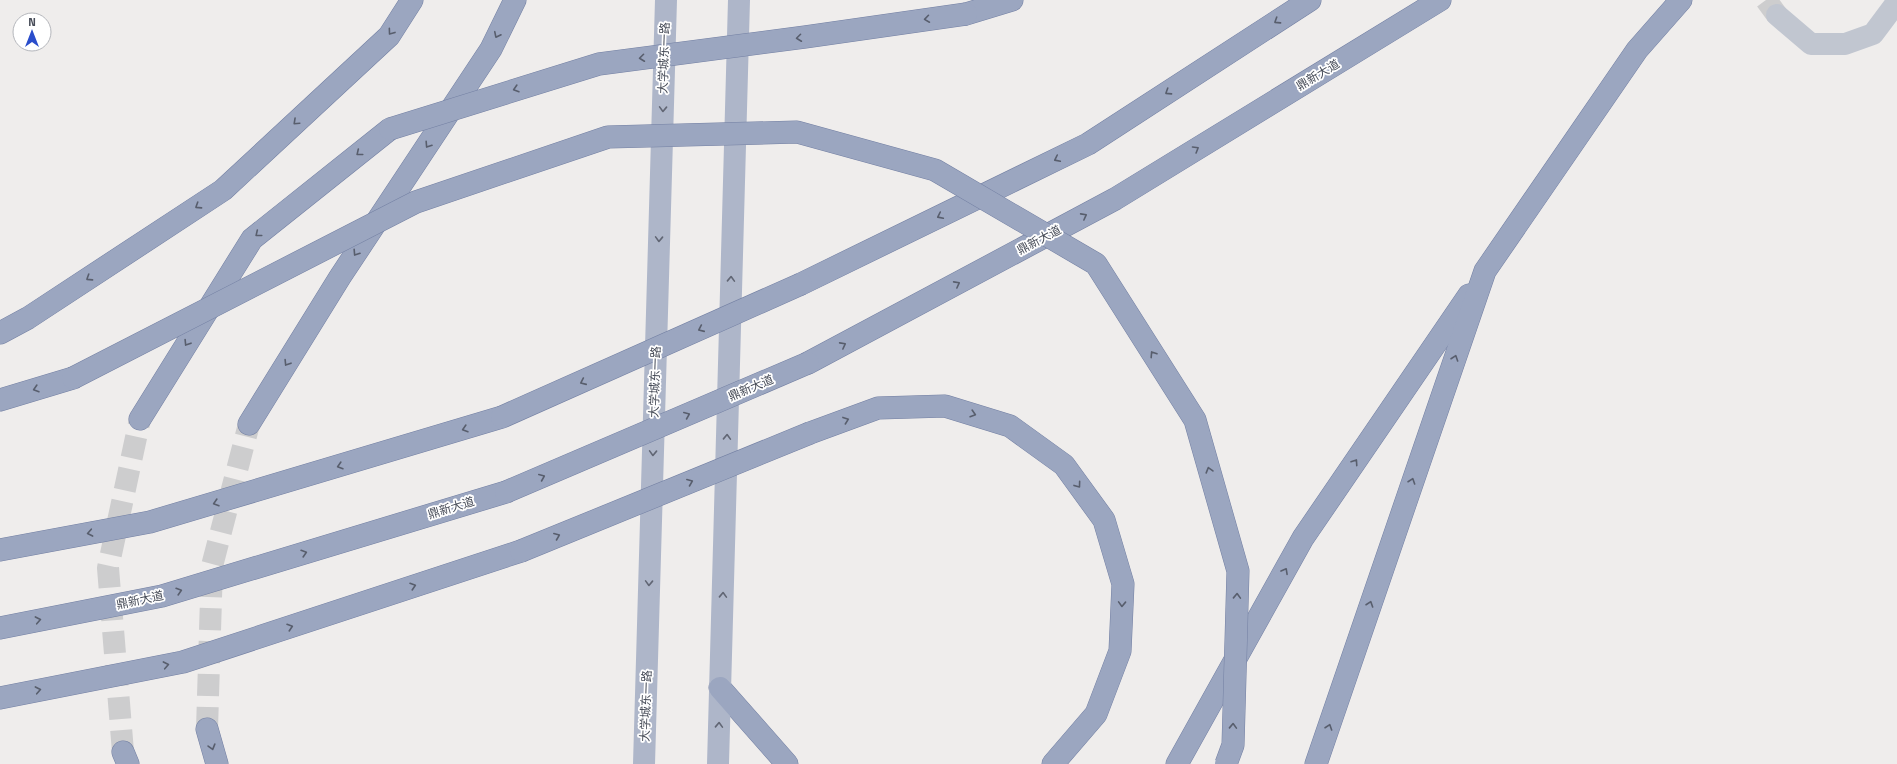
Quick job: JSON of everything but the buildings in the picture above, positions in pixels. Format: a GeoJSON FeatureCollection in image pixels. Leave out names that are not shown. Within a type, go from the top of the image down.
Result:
{"type":"FeatureCollection","features":[{"type":"Feature","properties":{"kind":"highway"},"geometry":{"type":"LineString","coordinates":[[0,333],[28,318],[223,190],[388,36],[412,0]]}},
{"type":"Feature","properties":{"kind":"highway"},"geometry":{"type":"LineString","coordinates":[[250,424],[340,278],[491,49],[514,0]]}},
{"type":"Feature","properties":{"kind":"highway"},"geometry":{"type":"LineString","coordinates":[[140,419],[252,239],[390,129],[599,64],[805,38],[966,14],[1012,0]]}},
{"type":"Feature","properties":{"kind":"highway"},"geometry":{"type":"LineString","coordinates":[[0,550],[150,522],[502,418],[801,284],[1088,144],[1310,0]]}},
{"type":"Feature","properties":{"kind":"highway","name":"鼎新大道"},"geometry":{"type":"LineString","coordinates":[[0,628],[162,596],[506,492],[808,363],[1115,199],[1440,0]]}},
{"type":"Feature","properties":{"kind":"highway"},"geometry":{"type":"LineString","coordinates":[[1177,764],[1303,538],[1637,50],[1682,0]]}},
{"type":"Feature","properties":{"kind":"highway"},"geometry":{"type":"LineString","coordinates":[[0,400],[73,378],[416,202],[608,137],[797,132],[935,170],[1096,264],[1195,420],[1238,571],[1233,745],[1226,764]]}},
{"type":"Feature","properties":{"kind":"highway"},"geometry":{"type":"LineString","coordinates":[[1316,764],[1485,271]]}},
{"type":"Feature","properties":{"kind":"highway"},"geometry":{"type":"LineString","coordinates":[[0,698],[183,662],[520,551],[810,433],[878,408],[945,406],[1010,426],[1064,465],[1104,520],[1123,584],[1120,651],[1096,714],[1053,764]]}},
{"type":"Feature","properties":{"kind":"highway"},"geometry":{"type":"LineString","coordinates":[[720,688],[787,764]]}},
{"type":"Feature","properties":{"kind":"highway"},"geometry":{"type":"LineString","coordinates":[[207,729],[216,764]]}},
{"type":"Feature","properties":{"kind":"main road","name":"大学城东一路"},"geometry":{"type":"LineString","coordinates":[[644,764],[666,0]]}},
{"type":"Feature","properties":{"kind":"main road"},"geometry":{"type":"LineString","coordinates":[[718,764],[739,0]]}},
{"type":"Feature","properties":{"kind":"street"},"geometry":{"type":"LineString","coordinates":[[1777,15],[1811,44],[1845,44],[1874,34],[1897,2]]}},
{"type":"Feature","properties":{"kind":"tunnel"},"geometry":{"type":"LineString","coordinates":[[1766,0],[1777,15]]}},
{"type":"Feature","properties":{"kind":"tunnel"},"geometry":{"type":"LineString","coordinates":[[123,752],[108,568],[140,419]]}},
{"type":"Feature","properties":{"kind":"tunnel"},"geometry":{"type":"LineString","coordinates":[[207,729],[212,566],[249,424]]}}]}
